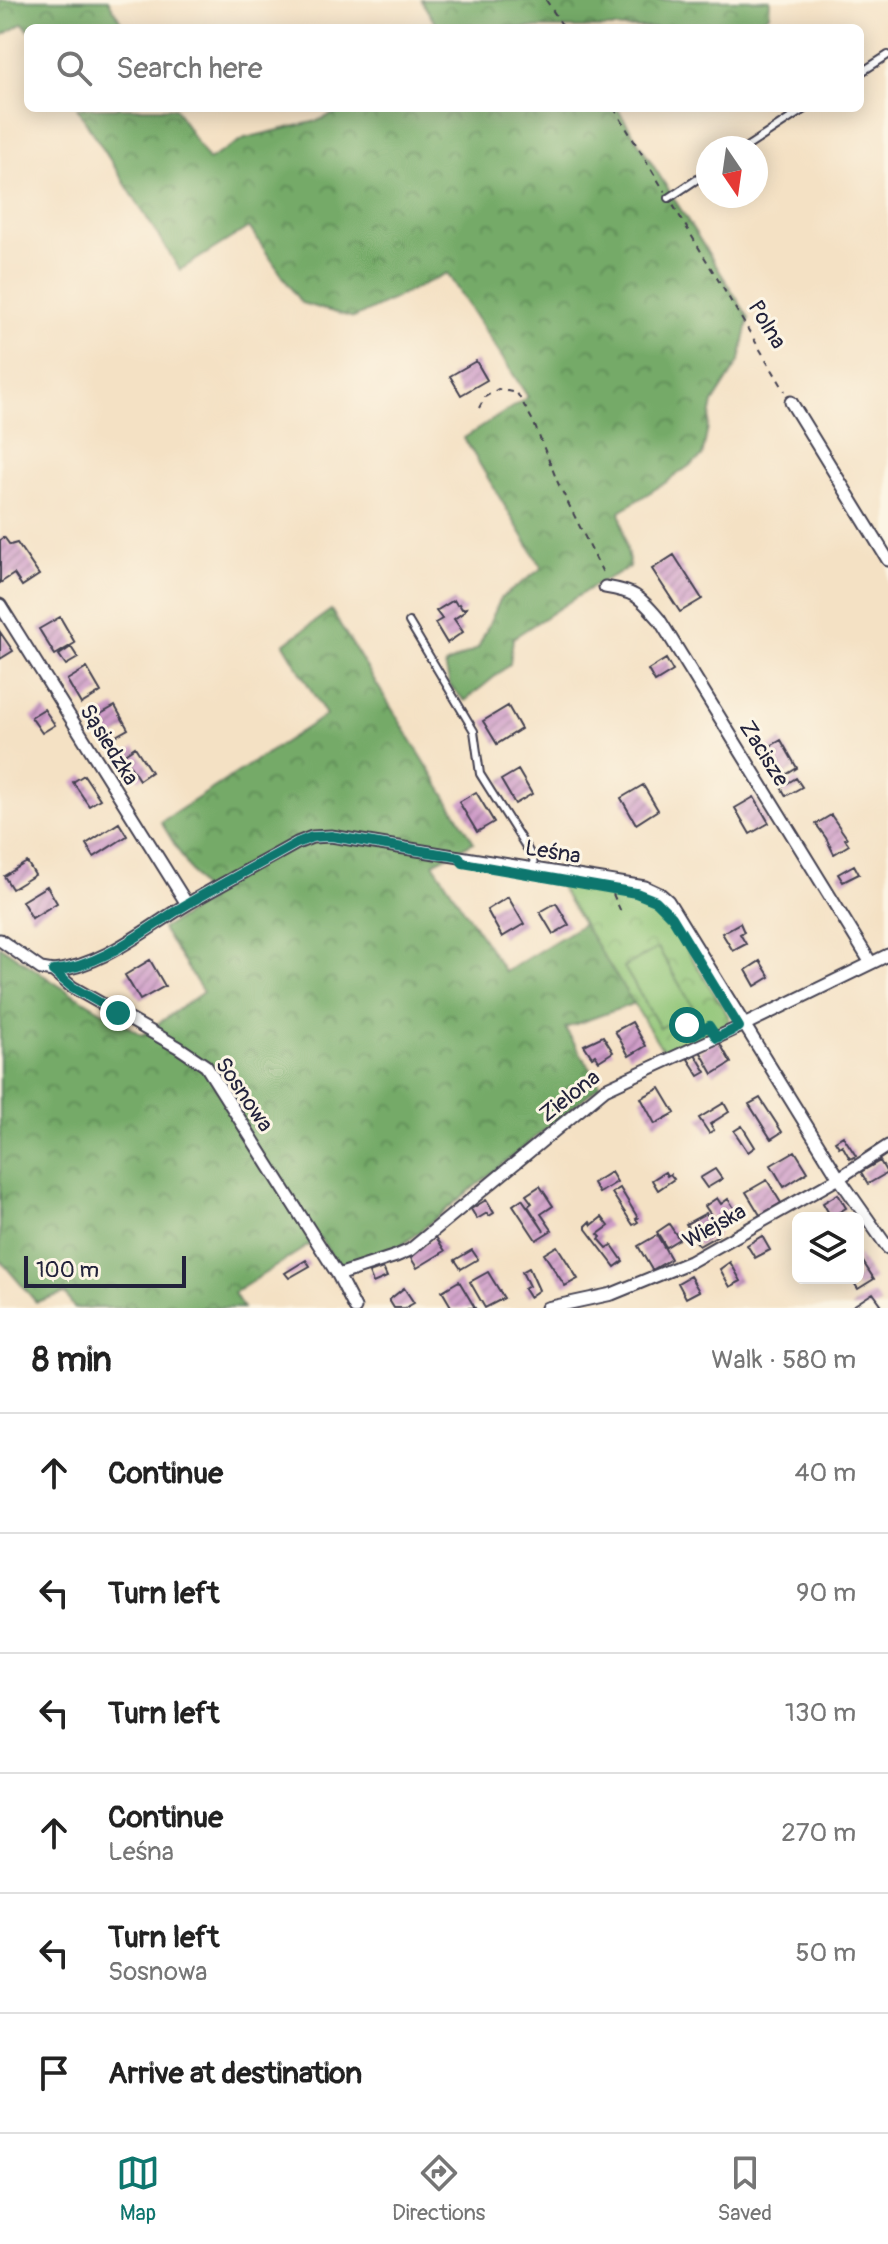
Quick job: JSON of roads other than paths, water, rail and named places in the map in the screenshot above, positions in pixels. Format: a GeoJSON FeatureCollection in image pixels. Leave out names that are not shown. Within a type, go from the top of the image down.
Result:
{"type":"FeatureCollection","features":[{"type":"Feature","properties":{"kind":"street"},"geometry":{"type":"LineString","coordinates":[[791,402],[888,560]]}},
{"type":"Feature","properties":{"kind":"street","name":"Zacisze"},"geometry":{"type":"LineString","coordinates":[[608,588],[639,597],[659,619],[871,963]]}},
{"type":"Feature","properties":{"kind":"street","name":"Sąsiedzka"},"geometry":{"type":"LineString","coordinates":[[0,605],[187,904]]}},
{"type":"Feature","properties":{"kind":"street","name":"Leśna"},"geometry":{"type":"LineString","coordinates":[[53,971],[73,969],[99,958],[187,904],[312,837],[331,836],[534,868],[552,877],[615,881],[645,887],[668,901],[839,1178],[888,1248]]}},
{"type":"Feature","properties":{"kind":"street","name":"Sosnowa"},"geometry":{"type":"LineString","coordinates":[[0,940],[41,969],[53,971],[72,987],[206,1066],[338,1275],[355,1308]]}},
{"type":"Feature","properties":{"kind":"street","name":"Zielona"},"geometry":{"type":"LineString","coordinates":[[338,1275],[410,1250],[605,1089],[888,955]]}},
{"type":"Feature","properties":{"kind":"street","name":"Wiejska"},"geometry":{"type":"LineString","coordinates":[[547,1308],[612,1294],[690,1262],[839,1178],[888,1146]]}},
{"type":"Feature","properties":{"kind":"lane"},"geometry":{"type":"LineString","coordinates":[[864,70],[888,55]]}},
{"type":"Feature","properties":{"kind":"lane"},"geometry":{"type":"LineString","coordinates":[[763,136],[800,112]]}},
{"type":"Feature","properties":{"kind":"lane"},"geometry":{"type":"LineString","coordinates":[[669,198],[696,180]]}},
{"type":"Feature","properties":{"kind":"lane"},"geometry":{"type":"LineString","coordinates":[[409,622],[474,731],[480,774],[533,858],[534,868]]}}]}
